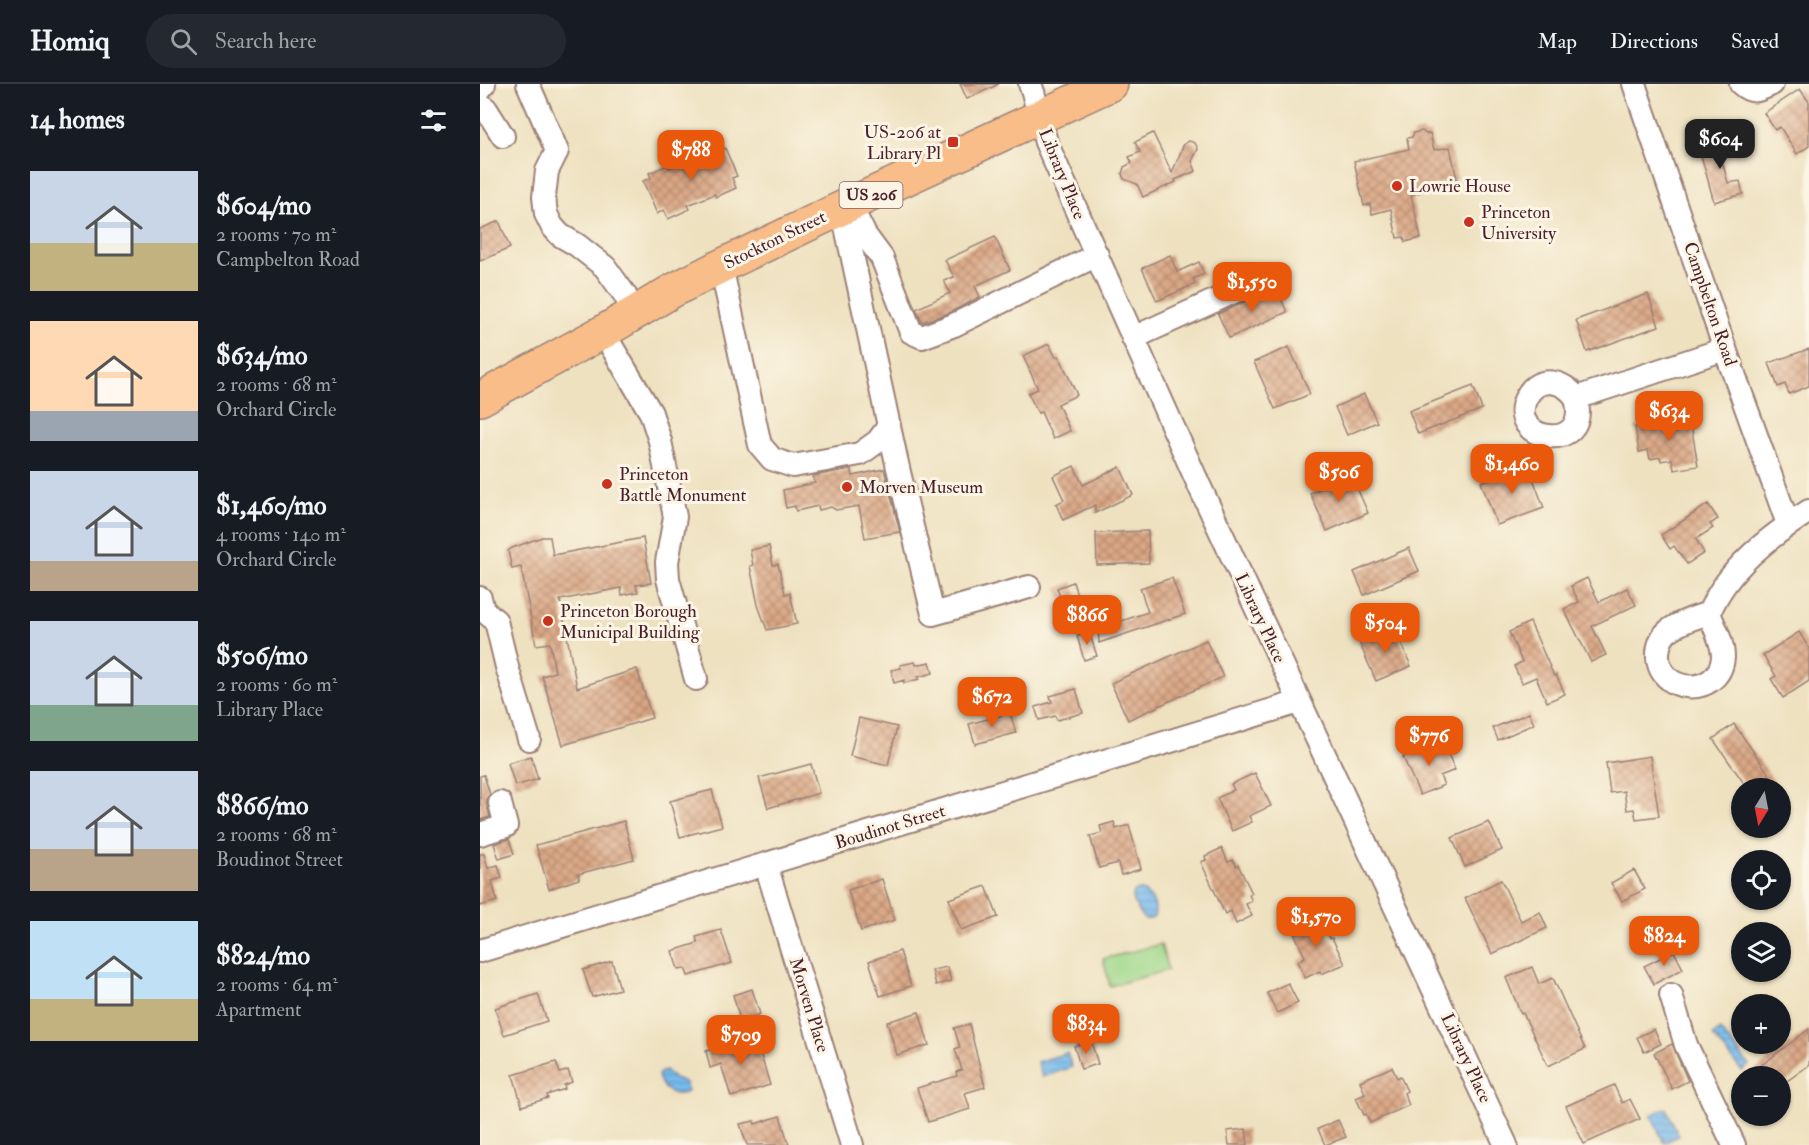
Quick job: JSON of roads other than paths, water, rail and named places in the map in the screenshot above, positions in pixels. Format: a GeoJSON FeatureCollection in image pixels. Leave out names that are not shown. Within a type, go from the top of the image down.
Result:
{"type":"FeatureCollection","features":[{"type":"Feature","properties":{"kind":"highway","name":"Stockton Street"},"geometry":{"type":"LineString","coordinates":[[480,399],[721,266],[1111,84]]}},
{"type":"Feature","properties":{"kind":"street"},"geometry":{"type":"LineString","coordinates":[[480,89],[484,84]]}},
{"type":"Feature","properties":{"kind":"street"},"geometry":{"type":"LineString","coordinates":[[528,84],[557,152],[547,171],[544,197],[546,214],[560,235],[577,245],[604,267],[625,296],[634,314]]}},
{"type":"Feature","properties":{"kind":"street","name":"Library Place"},"geometry":{"type":"LineString","coordinates":[[1030,84],[1046,141],[1198,483],[1506,1145]]}},
{"type":"Feature","properties":{"kind":"street","name":"Campbelton Road"},"geometry":{"type":"LineString","coordinates":[[1634,84],[1788,524]]}},
{"type":"Feature","properties":{"kind":"street"},"geometry":{"type":"LineString","coordinates":[[1741,84],[1749,91],[1757,91],[1772,84]]}},
{"type":"Feature","properties":{"kind":"street"},"geometry":{"type":"LineString","coordinates":[[480,104],[486,109],[503,136]]}},
{"type":"Feature","properties":{"kind":"street"},"geometry":{"type":"LineString","coordinates":[[846,206],[882,258],[910,332],[922,337],[954,325],[1097,255]]}},
{"type":"Feature","properties":{"kind":"street"},"geometry":{"type":"LineString","coordinates":[[846,206],[897,468],[933,614],[1029,587]]}},
{"type":"Feature","properties":{"kind":"street"},"geometry":{"type":"LineString","coordinates":[[721,266],[760,445],[772,459],[793,466],[860,454],[878,441],[889,426]]}},
{"type":"Feature","properties":{"kind":"street"},"geometry":{"type":"LineString","coordinates":[[1133,338],[1249,285]]}},
{"type":"Feature","properties":{"kind":"street"},"geometry":{"type":"LineString","coordinates":[[603,332],[651,413],[660,441],[675,518],[667,562],[668,579],[696,679]]}},
{"type":"Feature","properties":{"kind":"street"},"geometry":{"type":"LineString","coordinates":[[1576,398],[1725,349]]}},
{"type":"Feature","properties":{"kind":"street"},"geometry":{"type":"LineString","coordinates":[[860,454],[897,468]]}},
{"type":"Feature","properties":{"kind":"street"},"geometry":{"type":"LineString","coordinates":[[1709,613],[1716,597],[1741,566],[1762,545],[1809,511]]}},
{"type":"Feature","properties":{"kind":"street"},"geometry":{"type":"LineString","coordinates":[[480,598],[483,610],[496,621],[529,739]]}},
{"type":"Feature","properties":{"kind":"street","name":"Boudinot Street"},"geometry":{"type":"LineString","coordinates":[[480,951],[1299,702]]}},
{"type":"Feature","properties":{"kind":"street"},"geometry":{"type":"LineString","coordinates":[[480,834],[506,826],[500,803]]}},
{"type":"Feature","properties":{"kind":"street","name":"Morven Place"},"geometry":{"type":"LineString","coordinates":[[766,865],[852,1145]]}},
{"type":"Feature","properties":{"kind":"street"},"geometry":{"type":"LineString","coordinates":[[1671,995],[1686,1045],[1734,1145]]}},
{"type":"Feature","properties":{"kind":"water"},"geometry":{"type":"Polygon","coordinates":[[[1140,890],[1148,895],[1154,905],[1154,917],[1143,918],[1133,902],[1132,897],[1136,891],[1140,890]]]}},
{"type":"Feature","properties":{"kind":"water"},"geometry":{"type":"Polygon","coordinates":[[[1720,1030],[1731,1043],[1731,1054],[1740,1054],[1749,1065],[1738,1066],[1713,1036],[1720,1030]]]}},
{"type":"Feature","properties":{"kind":"water"},"geometry":{"type":"Polygon","coordinates":[[[1067,1053],[1072,1067],[1042,1077],[1037,1062],[1067,1053]]]}},
{"type":"Feature","properties":{"kind":"water"},"geometry":{"type":"Polygon","coordinates":[[[665,1070],[674,1079],[686,1083],[685,1093],[675,1094],[664,1088],[658,1075],[665,1070]]]}},
{"type":"Feature","properties":{"kind":"water"},"geometry":{"type":"Polygon","coordinates":[[[1666,1108],[1679,1136],[1664,1143],[1651,1115],[1666,1108]]]}},
{"type":"Feature","properties":{"kind":"place","name":"US-206 at Library Pl"},"geometry":{"type":"Point","coordinates":[953,142]}},
{"type":"Feature","properties":{"kind":"place","name":"Lowrie House"},"geometry":{"type":"Point","coordinates":[1397,186]}},
{"type":"Feature","properties":{"kind":"place","name":"Princeton University"},"geometry":{"type":"Point","coordinates":[1469,222]}},
{"type":"Feature","properties":{"kind":"place","name":"Princeton Battle Monument"},"geometry":{"type":"Point","coordinates":[607,484]}},
{"type":"Feature","properties":{"kind":"place","name":"Morven Museum"},"geometry":{"type":"Point","coordinates":[847,487]}},
{"type":"Feature","properties":{"kind":"place","name":"Princeton Borough Municipal Building"},"geometry":{"type":"Point","coordinates":[548,621]}}]}
